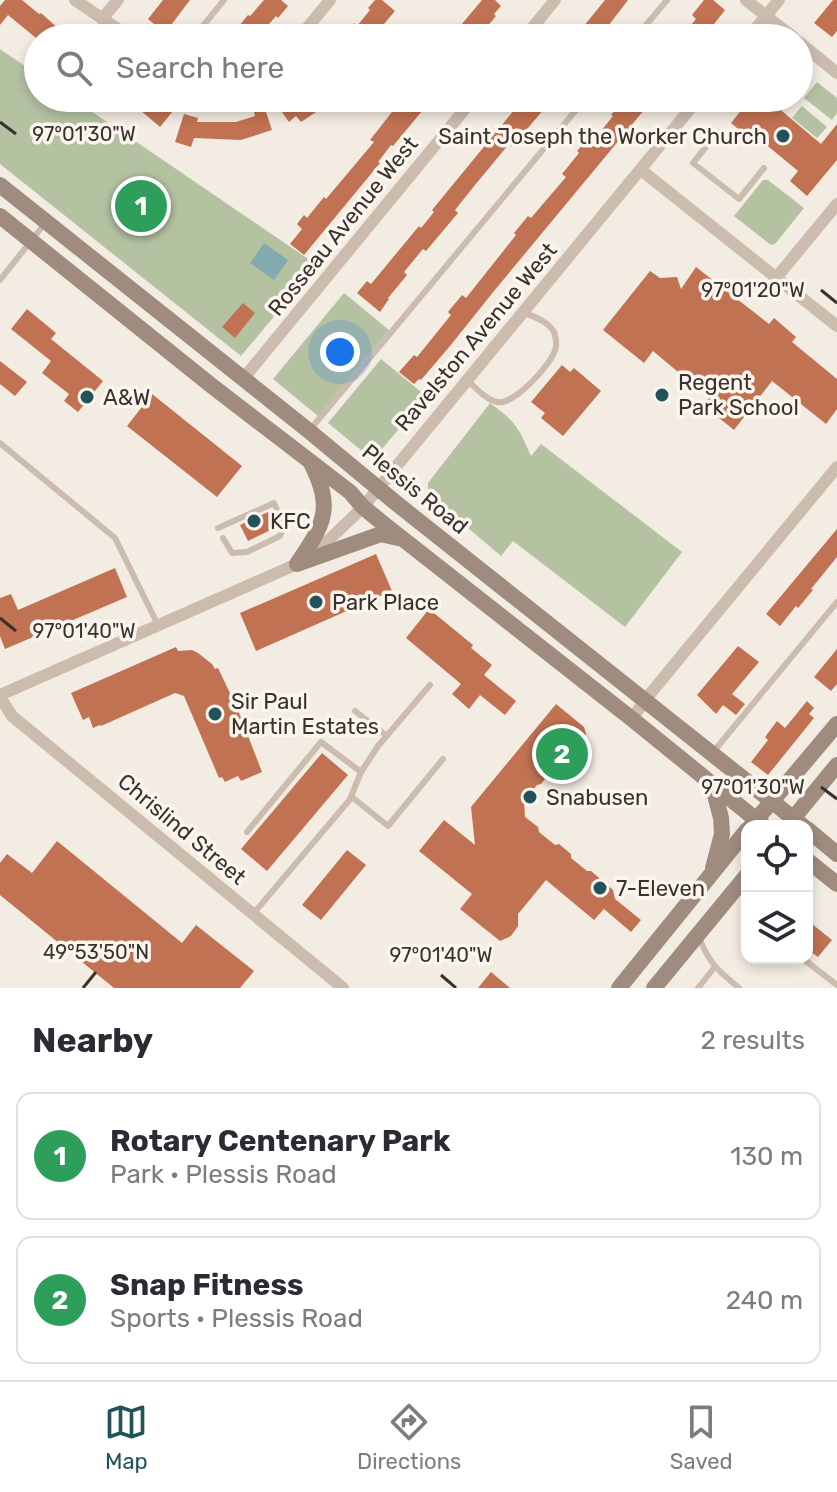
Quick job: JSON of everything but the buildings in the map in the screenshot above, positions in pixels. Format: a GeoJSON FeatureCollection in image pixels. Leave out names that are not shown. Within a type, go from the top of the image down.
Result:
{"type":"FeatureCollection","features":[{"type":"Feature","properties":{"kind":"main road","name":"Plessis Road"},"geometry":{"type":"LineString","coordinates":[[0,185],[773,800],[793,820]]}},
{"type":"Feature","properties":{"kind":"main road","name":"Plessis Road"},"geometry":{"type":"LineString","coordinates":[[0,216],[632,719],[712,784],[748,820]]}},
{"type":"Feature","properties":{"kind":"main road"},"geometry":{"type":"LineString","coordinates":[[297,564],[318,533],[324,510],[320,481],[310,461]]}},
{"type":"Feature","properties":{"kind":"main road"},"geometry":{"type":"LineString","coordinates":[[297,564],[381,534],[406,541]]}},
{"type":"Feature","properties":{"kind":"main road"},"geometry":{"type":"LineString","coordinates":[[758,820],[837,724]]}},
{"type":"Feature","properties":{"kind":"main road"},"geometry":{"type":"LineString","coordinates":[[801,820],[837,765]]}},
{"type":"Feature","properties":{"kind":"main road"},"geometry":{"type":"LineString","coordinates":[[709,879],[722,834],[712,784]]}},
{"type":"Feature","properties":{"kind":"main road","name":"Plessis Road"},"geometry":{"type":"LineString","coordinates":[[813,836],[837,854]]}},
{"type":"Feature","properties":{"kind":"main road"},"geometry":{"type":"LineString","coordinates":[[619,988],[741,841]]}},
{"type":"Feature","properties":{"kind":"main road"},"geometry":{"type":"LineString","coordinates":[[813,865],[833,881]]}},
{"type":"Feature","properties":{"kind":"main road"},"geometry":{"type":"LineString","coordinates":[[813,873],[833,881]]}},
{"type":"Feature","properties":{"kind":"main road"},"geometry":{"type":"LineString","coordinates":[[654,988],[740,887]]}},
{"type":"Feature","properties":{"kind":"street"},"geometry":{"type":"LineString","coordinates":[[75,0],[110,24]]}},
{"type":"Feature","properties":{"kind":"street"},"geometry":{"type":"LineString","coordinates":[[102,19],[118,0]]}},
{"type":"Feature","properties":{"kind":"street"},"geometry":{"type":"LineString","coordinates":[[310,24],[330,0]]}},
{"type":"Feature","properties":{"kind":"street"},"geometry":{"type":"LineString","coordinates":[[535,24],[555,0]]}},
{"type":"Feature","properties":{"kind":"street"},"geometry":{"type":"LineString","coordinates":[[746,0],[776,24]]}},
{"type":"Feature","properties":{"kind":"street"},"geometry":{"type":"LineString","coordinates":[[759,24],[779,0]]}},
{"type":"Feature","properties":{"kind":"street"},"geometry":{"type":"LineString","coordinates":[[813,53],[837,72]]}},
{"type":"Feature","properties":{"kind":"street","name":"Rosseau Avenue West"},"geometry":{"type":"LineString","coordinates":[[243,379],[462,112]]}},
{"type":"Feature","properties":{"kind":"street","name":"Ravelston Avenue West"},"geometry":{"type":"LineString","coordinates":[[0,696],[297,564],[330,539],[363,507],[688,112]]}},
{"type":"Feature","properties":{"kind":"street"},"geometry":{"type":"LineString","coordinates":[[641,170],[837,326]]}},
{"type":"Feature","properties":{"kind":"street"},"geometry":{"type":"LineString","coordinates":[[776,278],[837,204]]}},
{"type":"Feature","properties":{"kind":"street"},"geometry":{"type":"LineString","coordinates":[[632,719],[837,467]]}},
{"type":"Feature","properties":{"kind":"street","name":"Chrislind Street"},"geometry":{"type":"LineString","coordinates":[[0,696],[12,716],[343,988]]}},
{"type":"Feature","properties":{"kind":"lane"},"geometry":{"type":"LineString","coordinates":[[204,24],[224,0]]}},
{"type":"Feature","properties":{"kind":"lane"},"geometry":{"type":"LineString","coordinates":[[647,24],[667,0]]}},
{"type":"Feature","properties":{"kind":"lane"},"geometry":{"type":"LineString","coordinates":[[309,431],[574,112]]}},
{"type":"Feature","properties":{"kind":"lane"},"geometry":{"type":"LineString","coordinates":[[718,132],[693,163],[739,199],[764,168]]}},
{"type":"Feature","properties":{"kind":"lane"},"geometry":{"type":"LineString","coordinates":[[0,280],[46,222]]}},
{"type":"Feature","properties":{"kind":"lane"},"geometry":{"type":"LineString","coordinates":[[467,380],[489,399],[497,403],[507,402],[527,386],[552,358],[556,348],[553,330],[523,312]]}},
{"type":"Feature","properties":{"kind":"lane"},"geometry":{"type":"LineString","coordinates":[[0,443],[115,538],[158,625]]}},
{"type":"Feature","properties":{"kind":"lane"},"geometry":{"type":"LineString","coordinates":[[218,528],[274,503],[284,526],[280,536],[247,552],[232,553],[223,538]]}},
{"type":"Feature","properties":{"kind":"lane"},"geometry":{"type":"LineString","coordinates":[[712,754],[837,602]]}},
{"type":"Feature","properties":{"kind":"lane"},"geometry":{"type":"LineString","coordinates":[[253,914],[350,799],[361,772],[430,685]]}},
{"type":"Feature","properties":{"kind":"lane"},"geometry":{"type":"LineString","coordinates":[[355,711],[387,736]]}},
{"type":"Feature","properties":{"kind":"lane"},"geometry":{"type":"LineString","coordinates":[[247,832],[321,742],[361,772]]}},
{"type":"Feature","properties":{"kind":"lane"},"geometry":{"type":"LineString","coordinates":[[350,799],[352,797],[388,826],[443,759]]}},
{"type":"Feature","properties":{"kind":"lane"},"geometry":{"type":"LineString","coordinates":[[698,935],[714,968],[739,988]]}},
{"type":"Feature","properties":{"kind":"lane"},"geometry":{"type":"LineString","coordinates":[[810,964],[837,985]]}},
{"type":"Feature","properties":{"kind":"lane"},"geometry":{"type":"LineString","coordinates":[[698,988],[714,968]]}},
{"type":"Feature","properties":{"kind":"green space"},"geometry":{"type":"Polygon","coordinates":[[[0,49],[24,65],[24,112],[93,112],[317,265],[241,356],[0,164],[0,49]]]}},
{"type":"Feature","properties":{"kind":"green space"},"geometry":{"type":"Polygon","coordinates":[[[817,82],[837,98],[837,113],[832,120],[813,105],[813,87],[817,82]]]}},
{"type":"Feature","properties":{"kind":"green space"},"geometry":{"type":"Polygon","coordinates":[[[797,112],[809,112],[827,127],[817,138],[792,118],[797,112]]]}},
{"type":"Feature","properties":{"kind":"green space"},"geometry":{"type":"Polygon","coordinates":[[[763,180],[768,180],[804,208],[771,245],[734,216],[763,180]]]}},
{"type":"Feature","properties":{"kind":"green space"},"geometry":{"type":"Polygon","coordinates":[[[344,293],[389,330],[318,416],[273,379],[344,293]]]}},
{"type":"Feature","properties":{"kind":"green space"},"geometry":{"type":"Polygon","coordinates":[[[381,359],[426,396],[373,460],[328,423],[381,359]]]}},
{"type":"Feature","properties":{"kind":"green space"},"geometry":{"type":"Polygon","coordinates":[[[490,403],[516,426],[531,456],[541,444],[682,552],[625,627],[513,541],[501,556],[428,494],[428,483],[490,403]]]}},
{"type":"Feature","properties":{"kind":"water"},"geometry":{"type":"Polygon","coordinates":[[[264,243],[288,260],[274,280],[250,263],[264,243]]]}},
{"type":"Feature","properties":{"kind":"place","name":"Saint Joseph the Worker Church"},"geometry":{"type":"Point","coordinates":[783,136]}},
{"type":"Feature","properties":{"kind":"place","name":"Rotary Centenary Park"},"geometry":{"type":"Point","coordinates":[141,206]}},
{"type":"Feature","properties":{"kind":"place","name":"Regent Park School"},"geometry":{"type":"Point","coordinates":[662,395]}},
{"type":"Feature","properties":{"kind":"place","name":"A&W"},"geometry":{"type":"Point","coordinates":[87,397]}},
{"type":"Feature","properties":{"kind":"place","name":"KFC"},"geometry":{"type":"Point","coordinates":[254,521]}},
{"type":"Feature","properties":{"kind":"place","name":"Park Place"},"geometry":{"type":"Point","coordinates":[316,602]}},
{"type":"Feature","properties":{"kind":"place","name":"Sir Paul Martin Estates"},"geometry":{"type":"Point","coordinates":[215,714]}},
{"type":"Feature","properties":{"kind":"place","name":"Snap Fitness"},"geometry":{"type":"Point","coordinates":[562,754]}},
{"type":"Feature","properties":{"kind":"place","name":"Snabusen"},"geometry":{"type":"Point","coordinates":[530,797]}},
{"type":"Feature","properties":{"kind":"place","name":"7-Eleven"},"geometry":{"type":"Point","coordinates":[600,888]}}]}
